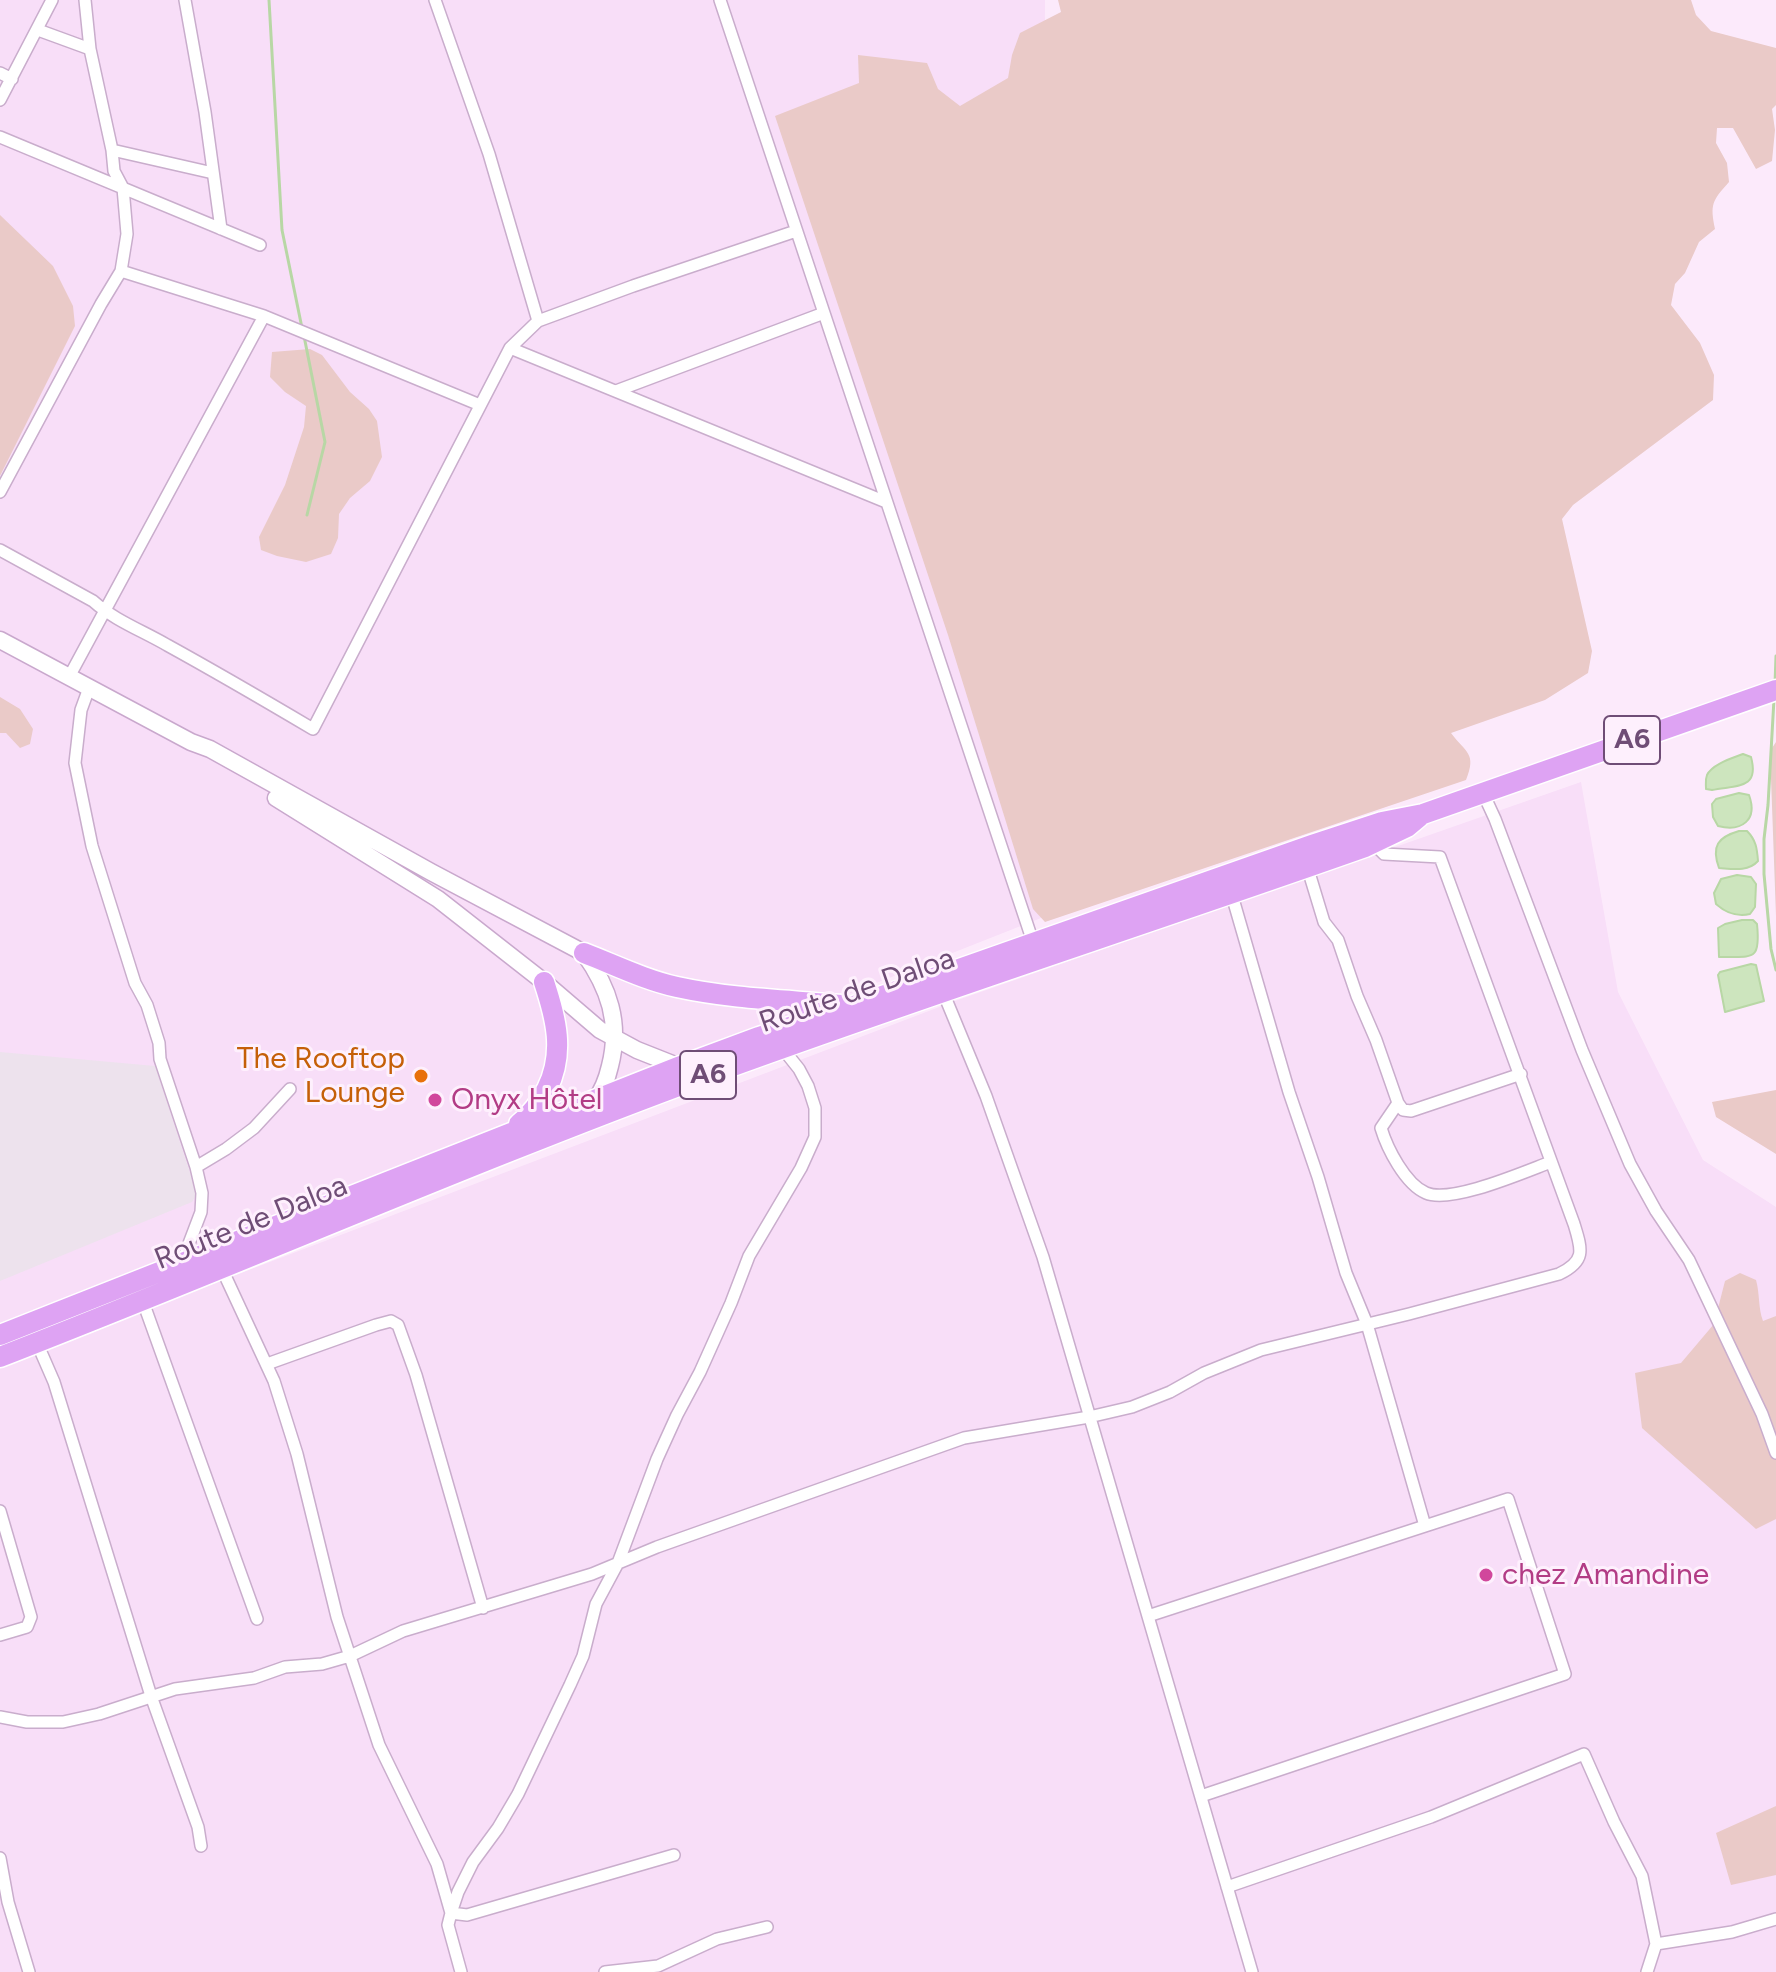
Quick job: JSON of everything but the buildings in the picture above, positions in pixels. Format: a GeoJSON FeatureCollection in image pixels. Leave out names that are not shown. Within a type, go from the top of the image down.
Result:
{"type":"FeatureCollection","features":[{"type":"Feature","properties":{"kind":"highway","name":"A6"},"geometry":{"type":"LineString","coordinates":[[854,1006],[1382,822],[1423,814],[1776,690]]}},
{"type":"Feature","properties":{"kind":"highway","name":"Route de Daloa"},"geometry":{"type":"LineString","coordinates":[[0,1357],[574,1126],[708,1075],[1373,843],[1407,827],[1423,814]]}},
{"type":"Feature","properties":{"kind":"highway"},"geometry":{"type":"LineString","coordinates":[[584,953],[675,986],[763,1000],[854,1006]]}},
{"type":"Feature","properties":{"kind":"highway"},"geometry":{"type":"LineString","coordinates":[[505,1134],[531,1115],[555,1067],[557,1027],[544,982]]}},
{"type":"Feature","properties":{"kind":"highway","name":"Route de Daloa"},"geometry":{"type":"LineString","coordinates":[[0,1335],[678,1067],[854,1006]]}},
{"type":"Feature","properties":{"kind":"main road"},"geometry":{"type":"LineString","coordinates":[[0,640],[191,742],[210,749],[584,953],[607,992],[613,1009],[615,1039],[604,1088],[574,1126]]}},
{"type":"Feature","properties":{"kind":"main road"},"geometry":{"type":"LineString","coordinates":[[191,742],[221,765],[438,899],[600,1030],[637,1050],[678,1067],[708,1075]]}},
{"type":"Feature","properties":{"kind":"street"},"geometry":{"type":"LineString","coordinates":[[0,100],[52,0]]}},
{"type":"Feature","properties":{"kind":"street"},"geometry":{"type":"LineString","coordinates":[[0,492],[121,271],[127,216],[123,188],[114,171],[90,49],[85,0]]}},
{"type":"Feature","properties":{"kind":"street"},"geometry":{"type":"LineString","coordinates":[[185,0],[221,229]]}},
{"type":"Feature","properties":{"kind":"street"},"geometry":{"type":"LineString","coordinates":[[435,0],[489,154],[538,321]]}},
{"type":"Feature","properties":{"kind":"street"},"geometry":{"type":"LineString","coordinates":[[720,0],[1033,942]]}},
{"type":"Feature","properties":{"kind":"street"},"geometry":{"type":"LineString","coordinates":[[38,30],[90,49]]}},
{"type":"Feature","properties":{"kind":"street"},"geometry":{"type":"LineString","coordinates":[[0,73],[12,79]]}},
{"type":"Feature","properties":{"kind":"street"},"geometry":{"type":"LineString","coordinates":[[0,137],[260,245]]}},
{"type":"Feature","properties":{"kind":"street"},"geometry":{"type":"LineString","coordinates":[[112,150],[213,173]]}},
{"type":"Feature","properties":{"kind":"street"},"geometry":{"type":"LineString","coordinates":[[0,550],[313,729],[510,348],[538,321],[796,231]]}},
{"type":"Feature","properties":{"kind":"street"},"geometry":{"type":"LineString","coordinates":[[121,271],[264,316],[480,405]]}},
{"type":"Feature","properties":{"kind":"street"},"geometry":{"type":"LineString","coordinates":[[616,391],[824,313]]}},
{"type":"Feature","properties":{"kind":"street"},"geometry":{"type":"LineString","coordinates":[[69,677],[264,316]]}},
{"type":"Feature","properties":{"kind":"street"},"geometry":{"type":"LineString","coordinates":[[510,348],[886,502]]}},
{"type":"Feature","properties":{"kind":"street"},"geometry":{"type":"LineString","coordinates":[[89,688],[81,710],[75,763],[92,846],[135,983],[147,1005],[159,1043],[160,1059],[202,1193],[201,1212],[182,1262]]}},
{"type":"Feature","properties":{"kind":"street"},"geometry":{"type":"LineString","coordinates":[[1483,793],[1582,1050],[1630,1164],[1656,1211],[1689,1260],[1762,1414],[1776,1453]]}},
{"type":"Feature","properties":{"kind":"street"},"geometry":{"type":"LineString","coordinates":[[0,1717],[27,1722],[63,1722],[99,1714],[175,1689],[254,1678],[285,1667],[322,1664],[350,1656],[403,1631],[592,1574],[657,1547],[964,1438],[1132,1407],[1261,1350],[1559,1274],[1577,1263],[1581,1246],[1440,857],[1384,854],[1373,843]]}},
{"type":"Feature","properties":{"kind":"street"},"geometry":{"type":"LineString","coordinates":[[1307,866],[1324,922],[1338,940],[1403,1110],[1411,1111],[1521,1074]]}},
{"type":"Feature","properties":{"kind":"street"},"geometry":{"type":"LineString","coordinates":[[1231,892],[1289,1092],[1346,1273],[1367,1324],[1425,1526]]}},
{"type":"Feature","properties":{"kind":"street"},"geometry":{"type":"LineString","coordinates":[[943,992],[986,1096],[1038,1242],[1252,1972]]}},
{"type":"Feature","properties":{"kind":"street"},"geometry":{"type":"LineString","coordinates":[[461,1972],[448,1925],[458,1892],[473,1862],[518,1794],[570,1685],[583,1656],[596,1604],[618,1563],[657,1459],[700,1372],[749,1256],[801,1168],[815,1137],[815,1108],[808,1086],[783,1049]]}},
{"type":"Feature","properties":{"kind":"street"},"geometry":{"type":"LineString","coordinates":[[196,1167],[254,1128],[290,1089]]}},
{"type":"Feature","properties":{"kind":"street"},"geometry":{"type":"LineString","coordinates":[[1398,1103],[1381,1128],[1387,1146],[1402,1170],[1427,1194],[1470,1192],[1551,1162]]}},
{"type":"Feature","properties":{"kind":"street"},"geometry":{"type":"LineString","coordinates":[[221,1267],[274,1381],[297,1454],[337,1617],[379,1745],[437,1864],[451,1913]]}},
{"type":"Feature","properties":{"kind":"street"},"geometry":{"type":"LineString","coordinates":[[142,1299],[257,1619]]}},
{"type":"Feature","properties":{"kind":"street"},"geometry":{"type":"LineString","coordinates":[[267,1364],[376,1325],[391,1321],[398,1325],[416,1375],[483,1608]]}},
{"type":"Feature","properties":{"kind":"street"},"geometry":{"type":"LineString","coordinates":[[37,1343],[54,1382],[151,1696],[198,1827],[201,1846]]}},
{"type":"Feature","properties":{"kind":"street"},"geometry":{"type":"LineString","coordinates":[[1148,1616],[1508,1499],[1565,1674],[1201,1796]]}},
{"type":"Feature","properties":{"kind":"street"},"geometry":{"type":"LineString","coordinates":[[0,1511],[31,1617],[27,1627],[0,1635]]}},
{"type":"Feature","properties":{"kind":"street"},"geometry":{"type":"LineString","coordinates":[[1227,1887],[1431,1817],[1584,1754],[1642,1876],[1656,1944],[1647,1972]]}},
{"type":"Feature","properties":{"kind":"street"},"geometry":{"type":"LineString","coordinates":[[451,1913],[467,1915],[674,1855]]}},
{"type":"Feature","properties":{"kind":"street"},"geometry":{"type":"LineString","coordinates":[[0,1858],[8,1902],[29,1972]]}},
{"type":"Feature","properties":{"kind":"street"},"geometry":{"type":"LineString","coordinates":[[1656,1944],[1732,1932],[1776,1919]]}},
{"type":"Feature","properties":{"kind":"street"},"geometry":{"type":"LineString","coordinates":[[605,1972],[658,1966],[717,1939],[767,1927]]}},
{"type":"Feature","properties":{"kind":"shaded area"},"geometry":{"type":"Polygon","coordinates":[[[0,0],[1045,0],[1041,918],[0,1329],[0,0]]]}},
{"type":"Feature","properties":{"kind":"shaded area"},"geometry":{"type":"Polygon","coordinates":[[[1058,0],[1691,0],[1696,15],[1711,31],[1776,48],[1776,105],[1772,109],[1775,130],[1772,161],[1756,169],[1733,128],[1717,128],[1716,143],[1727,163],[1729,182],[1714,203],[1715,229],[1699,242],[1685,273],[1675,284],[1671,305],[1700,343],[1714,375],[1713,400],[1573,505],[1562,519],[1592,651],[1588,673],[1545,700],[1451,733],[1470,759],[1466,780],[1045,922],[1033,909],[948,635],[775,116],[859,83],[858,55],[927,63],[938,89],[960,106],[1008,78],[1020,33],[1061,12],[1058,0]]]}},
{"type":"Feature","properties":{"kind":"shaded area"},"geometry":{"type":"Polygon","coordinates":[[[0,215],[53,266],[73,306],[75,326],[0,476],[0,215]]]}},
{"type":"Feature","properties":{"kind":"shaded area"},"geometry":{"type":"Polygon","coordinates":[[[310,349],[322,355],[377,421],[382,457],[370,481],[350,498],[339,514],[338,538],[331,554],[306,562],[261,550],[259,537],[285,485],[304,427],[306,406],[270,377],[272,352],[310,349]]]}},
{"type":"Feature","properties":{"kind":"shaded area"},"geometry":{"type":"Polygon","coordinates":[[[0,697],[20,709],[33,729],[30,744],[20,748],[6,733],[0,733],[0,697]]]}},
{"type":"Feature","properties":{"kind":"shaded area"},"geometry":{"type":"Polygon","coordinates":[[[1776,742],[1776,916],[1770,751],[1776,742]]]}},
{"type":"Feature","properties":{"kind":"shaded area"},"geometry":{"type":"Polygon","coordinates":[[[1743,754],[1751,757],[1753,768],[1749,781],[1737,786],[1706,789],[1707,775],[1713,768],[1743,754]]]}},
{"type":"Feature","properties":{"kind":"shaded area"},"geometry":{"type":"Polygon","coordinates":[[[1581,782],[1618,992],[1703,1160],[1776,1207],[1776,1972],[0,1972],[0,1368],[955,1001],[1581,782]]]}},
{"type":"Feature","properties":{"kind":"shaded area"},"geometry":{"type":"Polygon","coordinates":[[[1739,793],[1749,795],[1751,811],[1746,822],[1734,827],[1718,826],[1713,817],[1712,804],[1716,799],[1739,793]]]}},
{"type":"Feature","properties":{"kind":"shaded area"},"geometry":{"type":"Polygon","coordinates":[[[1747,831],[1752,838],[1758,861],[1745,868],[1719,868],[1716,854],[1718,844],[1726,836],[1747,831]]]}},
{"type":"Feature","properties":{"kind":"shaded area"},"geometry":{"type":"Polygon","coordinates":[[[1737,875],[1751,877],[1756,884],[1755,907],[1750,914],[1732,914],[1716,904],[1714,893],[1721,879],[1737,875]]]}},
{"type":"Feature","properties":{"kind":"shaded area"},"geometry":{"type":"Polygon","coordinates":[[[1742,920],[1753,920],[1757,924],[1755,951],[1747,956],[1719,957],[1718,928],[1742,920]]]}},
{"type":"Feature","properties":{"kind":"shaded area"},"geometry":{"type":"Polygon","coordinates":[[[1756,965],[1764,1001],[1725,1012],[1718,975],[1756,965]]]}},
{"type":"Feature","properties":{"kind":"shaded area"},"geometry":{"type":"Polygon","coordinates":[[[0,1052],[155,1066],[197,1194],[192,1202],[0,1281],[0,1052]]]}},
{"type":"Feature","properties":{"kind":"shaded area"},"geometry":{"type":"Polygon","coordinates":[[[1776,1090],[1776,1154],[1716,1117],[1712,1102],[1776,1090]]]}},
{"type":"Feature","properties":{"kind":"shaded area"},"geometry":{"type":"Polygon","coordinates":[[[1740,1273],[1756,1280],[1763,1321],[1776,1316],[1776,1519],[1756,1529],[1642,1428],[1635,1373],[1681,1363],[1714,1324],[1725,1281],[1740,1273]]]}},
{"type":"Feature","properties":{"kind":"shaded area"},"geometry":{"type":"Polygon","coordinates":[[[1776,1806],[1776,1875],[1731,1885],[1716,1833],[1776,1806]]]}},
{"type":"Feature","properties":{"kind":"waterway"},"geometry":{"type":"LineString","coordinates":[[269,0],[282,230],[302,328]]}},
{"type":"Feature","properties":{"kind":"waterway"},"geometry":{"type":"LineString","coordinates":[[304,336],[325,442],[307,515]]}},
{"type":"Feature","properties":{"kind":"waterway"},"geometry":{"type":"LineString","coordinates":[[1775,684],[1776,656]]}},
{"type":"Feature","properties":{"kind":"waterway"},"geometry":{"type":"LineString","coordinates":[[1774,699],[1764,874],[1776,970]]}},
{"type":"Feature","properties":{"kind":"place","name":"The Rooftop Lounge"},"geometry":{"type":"Point","coordinates":[421,1076]}},
{"type":"Feature","properties":{"kind":"place","name":"Onyx Hôtel"},"geometry":{"type":"Point","coordinates":[435,1100]}},
{"type":"Feature","properties":{"kind":"place","name":"chez Amandine"},"geometry":{"type":"Point","coordinates":[1486,1575]}}]}
